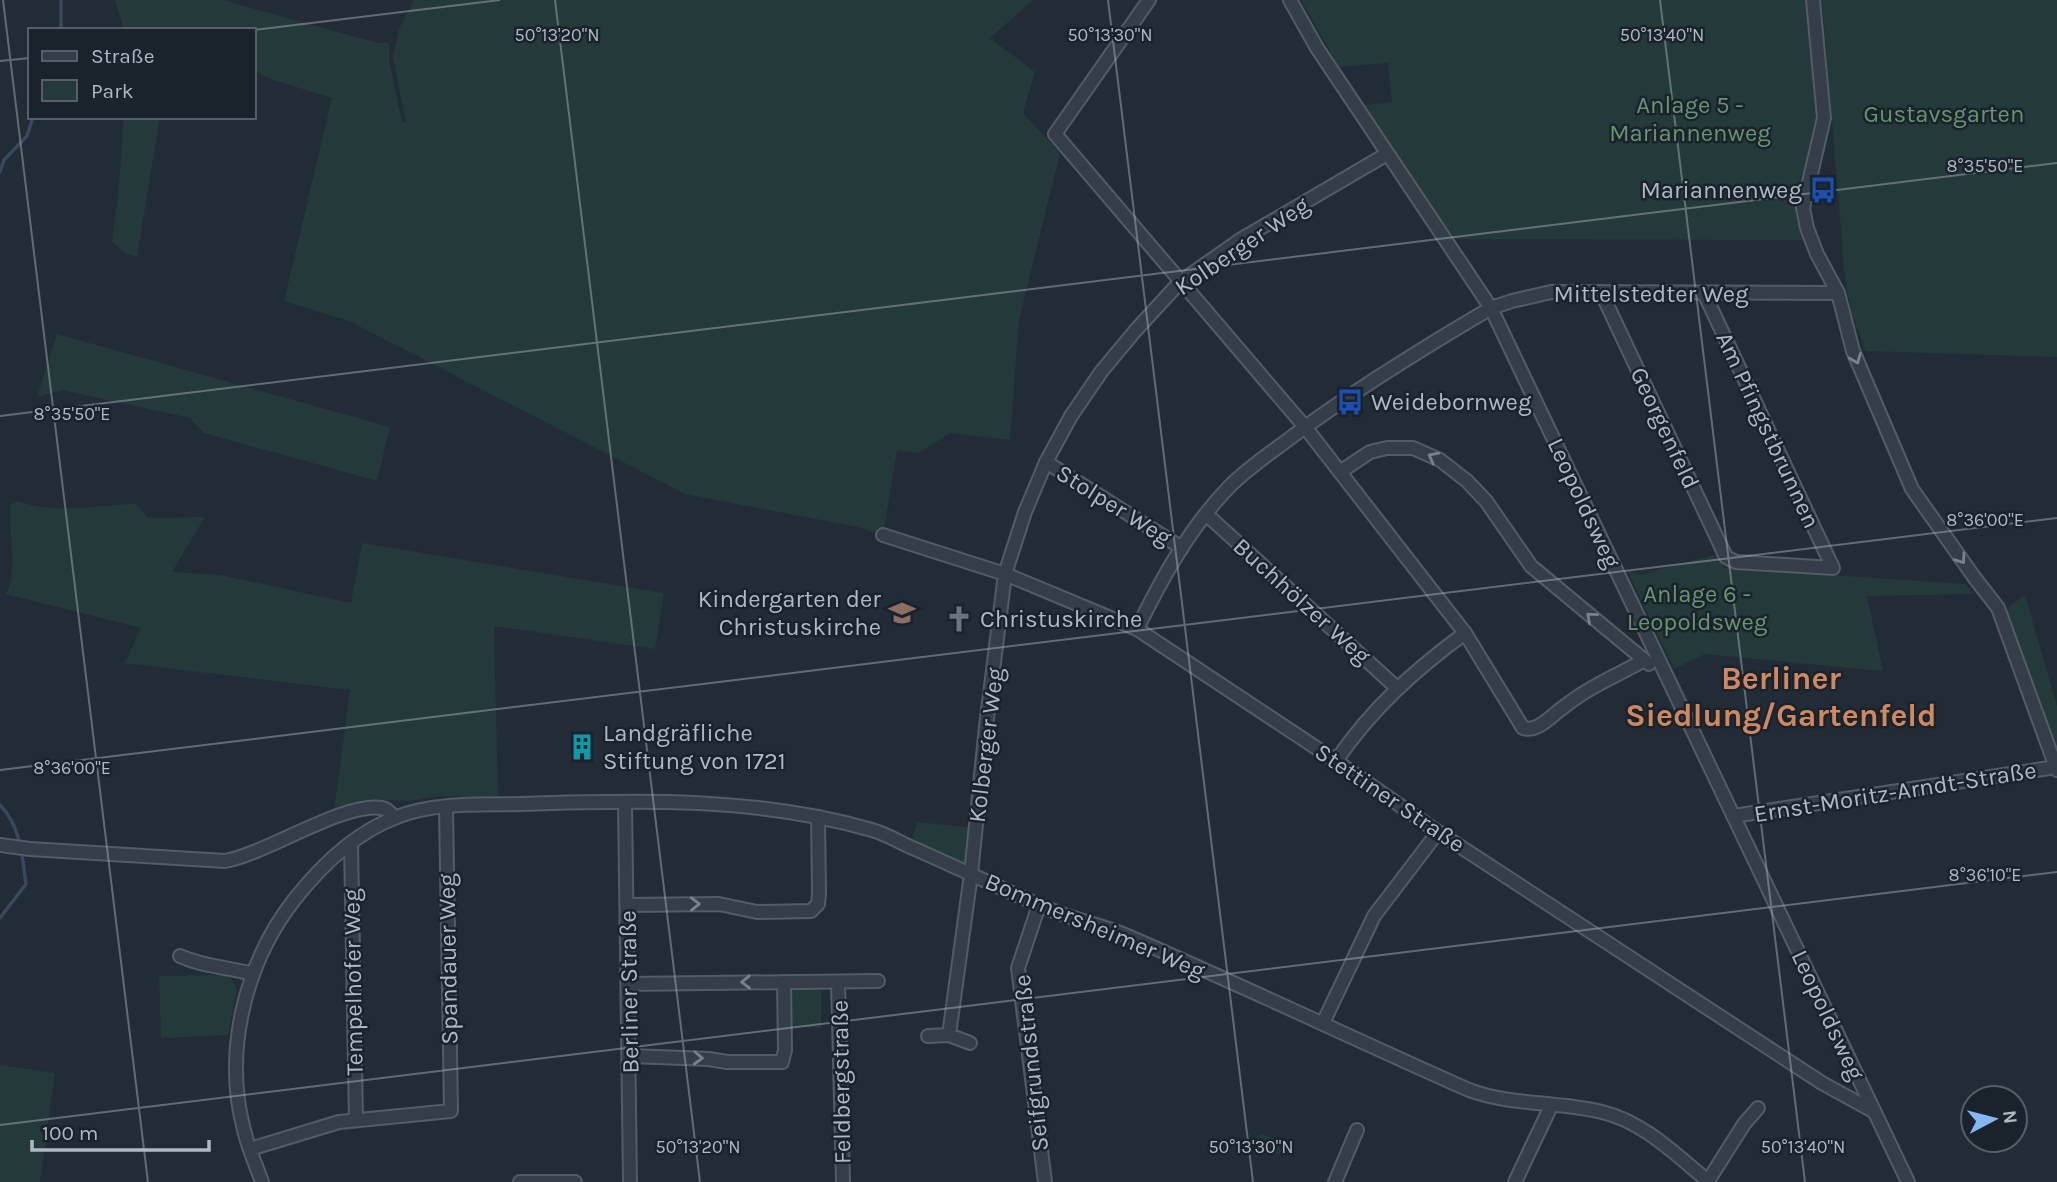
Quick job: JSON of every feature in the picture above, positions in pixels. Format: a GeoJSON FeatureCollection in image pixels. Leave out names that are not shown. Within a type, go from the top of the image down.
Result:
{"type":"FeatureCollection","features":[{"type":"Feature","properties":{"kind":"street"},"geometry":{"type":"LineString","coordinates":[[1149,0],[1055,134],[1305,427],[1465,634],[1521,727],[1529,730],[1541,724],[1573,700],[1643,661]]}},
{"type":"Feature","properties":{"kind":"street","name":"Leopoldsweg"},"geometry":{"type":"LineString","coordinates":[[1290,0],[1317,48],[1491,308],[1908,1182]]}},
{"type":"Feature","properties":{"kind":"street"},"geometry":{"type":"LineString","coordinates":[[1812,0],[1824,118],[1804,208],[1804,219],[1817,254],[1838,293],[1853,351],[1912,489],[1973,577],[1998,607],[2056,769]]}},
{"type":"Feature","properties":{"kind":"street","name":"Kolberger Weg"},"geometry":{"type":"LineString","coordinates":[[949,1035],[971,874],[1005,574],[1046,462],[1071,416],[1101,372],[1180,282],[1240,240],[1387,154]]}},
{"type":"Feature","properties":{"kind":"street","name":"Mittelstedter Weg"},"geometry":{"type":"LineString","coordinates":[[1137,629],[1159,584],[1182,548],[1231,484],[1305,427],[1387,371],[1491,308],[1512,300],[1551,292],[1838,293]]}},
{"type":"Feature","properties":{"kind":"street","name":"Georgenfeld"},"geometry":{"type":"LineString","coordinates":[[1601,292],[1726,557],[1732,561],[1833,568]]}},
{"type":"Feature","properties":{"kind":"street","name":"Am Pfingstbrunnen"},"geometry":{"type":"LineString","coordinates":[[1703,293],[1833,568]]}},
{"type":"Feature","properties":{"kind":"street"},"geometry":{"type":"LineString","coordinates":[[1340,472],[1370,453],[1387,448],[1412,448],[1440,460],[1467,481],[1486,501],[1531,566],[1643,661],[1664,673]]}},
{"type":"Feature","properties":{"kind":"street","name":"Stolper Weg"},"geometry":{"type":"LineString","coordinates":[[1046,462],[1182,548]]}},
{"type":"Feature","properties":{"kind":"street","name":"Buchhölzer Weg"},"geometry":{"type":"LineString","coordinates":[[1206,514],[1397,688]]}},
{"type":"Feature","properties":{"kind":"street","name":"Stettiner Straße"},"geometry":{"type":"LineString","coordinates":[[883,535],[1005,574],[1137,629],[1438,832],[1822,1083],[1873,1111]]}},
{"type":"Feature","properties":{"kind":"street"},"geometry":{"type":"LineString","coordinates":[[1336,761],[1366,720],[1397,688],[1465,634]]}},
{"type":"Feature","properties":{"kind":"street","name":"Ernst-Moritz-Arndt-Straße"},"geometry":{"type":"LineString","coordinates":[[1733,816],[2056,769]]}},
{"type":"Feature","properties":{"kind":"street","name":"Bommersheimer Weg"},"geometry":{"type":"LineString","coordinates":[[394,818],[417,810],[446,807],[625,802],[712,803],[818,817],[876,831],[990,885],[1121,933],[1479,1094],[1496,1099],[1604,1112],[1659,1140],[1708,1181]]}},
{"type":"Feature","properties":{"kind":"street","name":"Berliner Straße"},"geometry":{"type":"LineString","coordinates":[[625,802],[631,1182]]}},
{"type":"Feature","properties":{"kind":"street","name":"Spandauer Weg"},"geometry":{"type":"LineString","coordinates":[[356,1120],[451,1111],[446,807]]}},
{"type":"Feature","properties":{"kind":"street"},"geometry":{"type":"LineString","coordinates":[[0,845],[225,861],[251,854],[334,817],[358,810],[383,808],[390,811],[394,818],[351,844],[327,863],[292,903],[270,936],[253,974],[240,1024],[237,1048],[239,1105],[262,1182]]}},
{"type":"Feature","properties":{"kind":"street"},"geometry":{"type":"LineString","coordinates":[[627,905],[719,904],[757,912],[811,911],[818,904],[819,893],[818,817]]}},
{"type":"Feature","properties":{"kind":"street"},"geometry":{"type":"LineString","coordinates":[[1323,1023],[1374,916],[1438,832]]}},
{"type":"Feature","properties":{"kind":"street","name":"Tempelhofer Weg"},"geometry":{"type":"LineString","coordinates":[[351,844],[356,1120]]}},
{"type":"Feature","properties":{"kind":"street","name":"Seifgrundstraße"},"geometry":{"type":"LineString","coordinates":[[1039,905],[1018,968],[1045,1182]]}},
{"type":"Feature","properties":{"kind":"street"},"geometry":{"type":"LineString","coordinates":[[180,956],[204,966],[233,968],[253,974]]}},
{"type":"Feature","properties":{"kind":"street","name":"Feldbergstraße"},"geometry":{"type":"LineString","coordinates":[[629,984],[878,981]]}},
{"type":"Feature","properties":{"kind":"street"},"geometry":{"type":"LineString","coordinates":[[630,1056],[727,1062],[782,1062],[785,1050],[784,982]]}},
{"type":"Feature","properties":{"kind":"street","name":"Feldbergstraße"},"geometry":{"type":"LineString","coordinates":[[838,982],[843,1182]]}},
{"type":"Feature","properties":{"kind":"street"},"geometry":{"type":"LineString","coordinates":[[928,1036],[949,1035],[970,1043]]}},
{"type":"Feature","properties":{"kind":"street"},"geometry":{"type":"LineString","coordinates":[[1515,1182],[1551,1106]]}},
{"type":"Feature","properties":{"kind":"street"},"geometry":{"type":"LineString","coordinates":[[1708,1181],[1744,1124],[1758,1108]]}},
{"type":"Feature","properties":{"kind":"street"},"geometry":{"type":"LineString","coordinates":[[250,1149],[333,1123],[356,1120]]}},
{"type":"Feature","properties":{"kind":"street"},"geometry":{"type":"LineString","coordinates":[[1335,1182],[1357,1130]]}},
{"type":"Feature","properties":{"kind":"street"},"geometry":{"type":"LineString","coordinates":[[520,1182],[575,1182]]}},
{"type":"Feature","properties":{"kind":"green space"},"geometry":{"type":"Polygon","coordinates":[[[115,0],[223,0],[377,43],[389,43],[389,62],[402,122],[406,123],[393,57],[399,29],[414,0],[1033,0],[990,38],[1035,72],[1023,113],[1060,153],[1019,320],[1010,440],[950,433],[919,453],[897,450],[883,535],[857,527],[685,494],[349,321],[284,301],[332,98],[267,78],[256,71],[256,28],[123,28],[115,0]]]}},
{"type":"Feature","properties":{"kind":"green space","name":"Anlage 5 - Mariannenweg"},"geometry":{"type":"Polygon","coordinates":[[[1301,0],[1813,0],[1824,118],[1803,208],[1811,240],[1453,239],[1364,105],[1392,102],[1388,63],[1339,67],[1301,0]]]}},
{"type":"Feature","properties":{"kind":"green space","name":"Gustavsgarten"},"geometry":{"type":"Polygon","coordinates":[[[1822,0],[2057,0],[2057,357],[1866,351],[1851,312],[1845,278],[1822,0]]]}},
{"type":"Feature","properties":{"kind":"green space"},"geometry":{"type":"Polygon","coordinates":[[[124,119],[160,119],[137,257],[126,254],[112,242],[124,119]]]}},
{"type":"Feature","properties":{"kind":"green space"},"geometry":{"type":"Polygon","coordinates":[[[57,334],[390,427],[377,481],[204,433],[190,418],[62,390],[37,397],[57,334]]]}},
{"type":"Feature","properties":{"kind":"green space"},"geometry":{"type":"Polygon","coordinates":[[[17,501],[47,508],[136,504],[148,518],[205,517],[172,572],[220,575],[351,603],[362,543],[664,593],[655,649],[494,626],[498,798],[440,796],[409,801],[370,800],[334,811],[350,690],[125,663],[141,628],[5,594],[12,576],[11,505],[17,501]]]}},
{"type":"Feature","properties":{"kind":"green space","name":"Anlage 6 - Leopoldsweg"},"geometry":{"type":"Polygon","coordinates":[[[1718,554],[1724,568],[1965,584],[1973,594],[1867,596],[1883,671],[1705,654],[1674,669],[1627,570],[1640,575],[1718,554]]]}},
{"type":"Feature","properties":{"kind":"green space"},"geometry":{"type":"Polygon","coordinates":[[[2025,595],[2057,706],[2057,750],[2006,609],[2025,595]]]}},
{"type":"Feature","properties":{"kind":"green space"},"geometry":{"type":"Polygon","coordinates":[[[917,822],[976,828],[971,874],[910,847],[917,822]]]}},
{"type":"Feature","properties":{"kind":"green space"},"geometry":{"type":"Polygon","coordinates":[[[220,975],[231,978],[237,989],[228,1035],[161,1038],[159,976],[220,975]]]}},
{"type":"Feature","properties":{"kind":"green space"},"geometry":{"type":"Polygon","coordinates":[[[796,986],[821,986],[821,1028],[787,1027],[787,996],[796,986]]]}},
{"type":"Feature","properties":{"kind":"green space"},"geometry":{"type":"Polygon","coordinates":[[[0,1065],[55,1073],[40,1182],[0,1182],[0,1065]]]}},
{"type":"Feature","properties":{"kind":"green space"},"geometry":{"type":"Polygon","coordinates":[[[1262,1134],[1284,1142],[1285,1150],[1273,1154],[1262,1149],[1256,1142],[1262,1134]]]}},
{"type":"Feature","properties":{"kind":"waterway"},"geometry":{"type":"LineString","coordinates":[[61,0],[61,28]]}},
{"type":"Feature","properties":{"kind":"waterway"},"geometry":{"type":"LineString","coordinates":[[0,172],[4,160],[27,136],[32,119]]}},
{"type":"Feature","properties":{"kind":"waterway"},"geometry":{"type":"LineString","coordinates":[[0,805],[16,832],[22,852],[26,884],[0,918]]}},
{"type":"Feature","properties":{"kind":"place","name":"Mariannenweg"},"geometry":{"type":"Point","coordinates":[1823,190]}},
{"type":"Feature","properties":{"kind":"place","name":"Weidebornweg"},"geometry":{"type":"Point","coordinates":[1350,402]}},
{"type":"Feature","properties":{"kind":"place","name":"Kindergarten der Christuskirche"},"geometry":{"type":"Point","coordinates":[902,613]}},
{"type":"Feature","properties":{"kind":"place","name":"Christuskirche"},"geometry":{"type":"Point","coordinates":[959,619]}},
{"type":"Feature","properties":{"kind":"place","name":"Landgräfliche Stiftung von 1721"},"geometry":{"type":"Point","coordinates":[582,747]}},
{"type":"Feature","properties":{"kind":"district","name":"Berliner Siedlung/Gartenfeld"},"geometry":{"type":"Point","coordinates":[1781,696]}}]}
